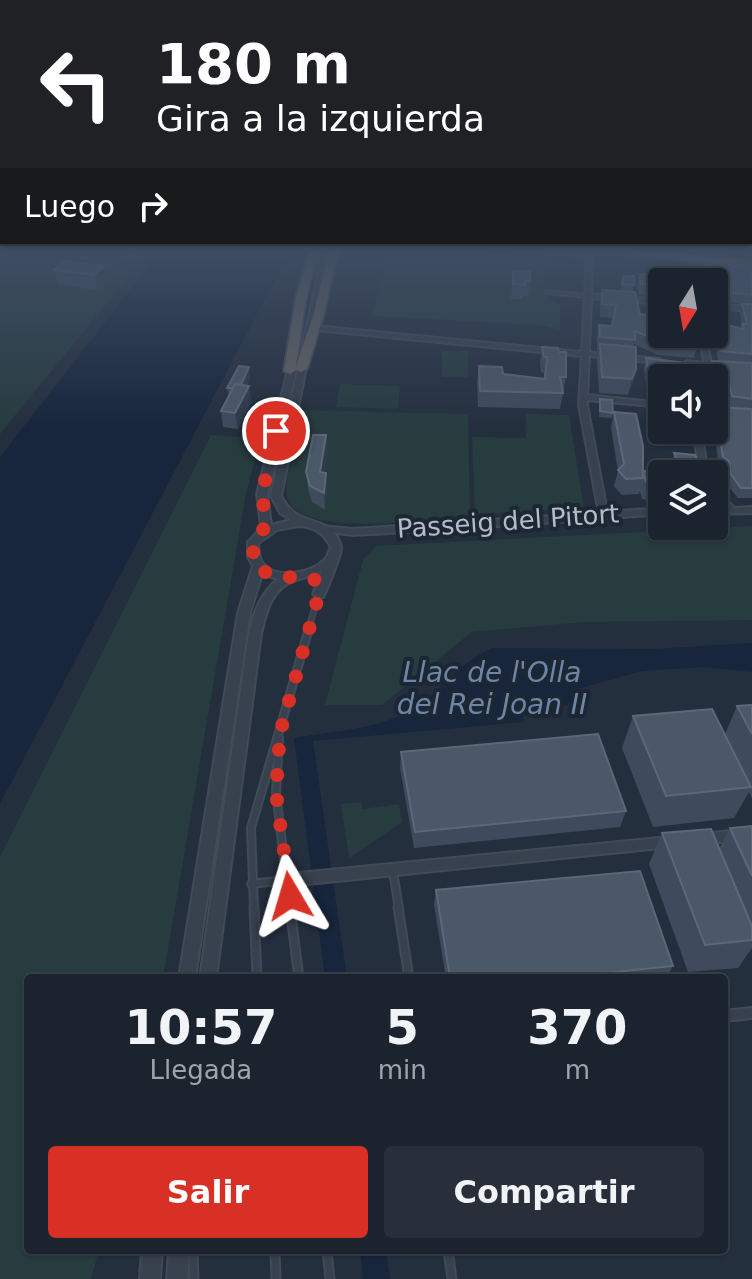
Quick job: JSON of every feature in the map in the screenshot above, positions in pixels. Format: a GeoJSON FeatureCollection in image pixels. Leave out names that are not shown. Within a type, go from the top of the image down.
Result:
{"type":"FeatureCollection","features":[{"type":"Feature","properties":{"kind":"highway"},"geometry":{"type":"LineString","coordinates":[[296,370],[300,309]]}},
{"type":"Feature","properties":{"kind":"highway"},"geometry":{"type":"LineString","coordinates":[[296,370],[315,328],[320,309]]}},
{"type":"Feature","properties":{"kind":"street"},"geometry":{"type":"LineString","coordinates":[[312,309],[262,494],[266,525],[253,542],[251,555],[269,573],[315,580],[319,594]]}},
{"type":"Feature","properties":{"kind":"street"},"geometry":{"type":"LineString","coordinates":[[588,309],[583,397],[603,514]]}},
{"type":"Feature","properties":{"kind":"street"},"geometry":{"type":"LineString","coordinates":[[315,328],[697,364]]}},
{"type":"Feature","properties":{"kind":"street"},"geometry":{"type":"LineString","coordinates":[[728,367],[737,368]]}},
{"type":"Feature","properties":{"kind":"street"},"geometry":{"type":"LineString","coordinates":[[296,370],[276,496],[284,511],[303,523],[323,529],[335,550],[319,594]]}},
{"type":"Feature","properties":{"kind":"street"},"geometry":{"type":"LineString","coordinates":[[583,397],[648,404]]}},
{"type":"Feature","properties":{"kind":"street"},"geometry":{"type":"LineString","coordinates":[[728,506],[732,511]]}},
{"type":"Feature","properties":{"kind":"street"},"geometry":{"type":"LineString","coordinates":[[728,511],[752,510]]}},
{"type":"Feature","properties":{"kind":"street","name":"Passeig del Pitort"},"geometry":{"type":"LineString","coordinates":[[323,529],[353,532],[648,512]]}},
{"type":"Feature","properties":{"kind":"street"},"geometry":{"type":"LineString","coordinates":[[261,533],[281,524],[303,523]]}},
{"type":"Feature","properties":{"kind":"street"},"geometry":{"type":"LineString","coordinates":[[209,974],[261,606],[279,583],[318,571],[343,536],[353,532]]}},
{"type":"Feature","properties":{"kind":"street"},"geometry":{"type":"LineString","coordinates":[[188,974],[244,613],[259,566]]}},
{"type":"Feature","properties":{"kind":"street"},"geometry":{"type":"LineString","coordinates":[[295,879],[752,834]]}},
{"type":"Feature","properties":{"kind":"street"},"geometry":{"type":"LineString","coordinates":[[728,1016],[752,1013]]}},
{"type":"Feature","properties":{"kind":"street"},"geometry":{"type":"LineString","coordinates":[[150,1279],[152,1254]]}},
{"type":"Feature","properties":{"kind":"street"},"geometry":{"type":"LineString","coordinates":[[177,1279],[179,1254]]}},
{"type":"Feature","properties":{"kind":"lane"},"geometry":{"type":"LineString","coordinates":[[257,974],[251,828],[319,594]]}},
{"type":"Feature","properties":{"kind":"lane"},"geometry":{"type":"LineString","coordinates":[[280,733],[276,793],[295,879],[299,974]]}},
{"type":"Feature","properties":{"kind":"lane"},"geometry":{"type":"LineString","coordinates":[[392,870],[408,974]]}},
{"type":"Feature","properties":{"kind":"lane"},"geometry":{"type":"LineString","coordinates":[[251,884],[295,879]]}},
{"type":"Feature","properties":{"kind":"lane"},"geometry":{"type":"LineString","coordinates":[[193,1254],[194,1279]]}},
{"type":"Feature","properties":{"kind":"lane"},"geometry":{"type":"LineString","coordinates":[[275,1254],[276,1279]]}},
{"type":"Feature","properties":{"kind":"lane"},"geometry":{"type":"LineString","coordinates":[[327,1254],[330,1279]]}},
{"type":"Feature","properties":{"kind":"lane"},"geometry":{"type":"LineString","coordinates":[[449,1254],[452,1279]]}},
{"type":"Feature","properties":{"kind":"green space"},"geometry":{"type":"Polygon","coordinates":[[[0,309],[102,309],[0,434],[0,309]]]}},
{"type":"Feature","properties":{"kind":"green space"},"geometry":{"type":"Polygon","coordinates":[[[374,309],[560,309],[560,330],[540,325],[372,316],[374,309]]]}},
{"type":"Feature","properties":{"kind":"green space"},"geometry":{"type":"Polygon","coordinates":[[[442,351],[468,351],[469,377],[442,377],[442,351]]]}},
{"type":"Feature","properties":{"kind":"green space"},"geometry":{"type":"Polygon","coordinates":[[[340,384],[400,386],[398,409],[336,407],[340,384]]]}},
{"type":"Feature","properties":{"kind":"green space"},"geometry":{"type":"Polygon","coordinates":[[[301,410],[468,414],[470,517],[373,524],[320,520],[301,513],[289,502],[287,483],[301,410]]]}},
{"type":"Feature","properties":{"kind":"green space"},"geometry":{"type":"Polygon","coordinates":[[[526,414],[569,415],[584,509],[475,514],[472,437],[526,438],[526,414]]]}},
{"type":"Feature","properties":{"kind":"green space"},"geometry":{"type":"Polygon","coordinates":[[[266,419],[246,493],[164,974],[24,974],[24,1254],[98,1254],[91,1279],[0,1279],[0,857],[211,435],[239,437],[249,423],[266,419]]]}},
{"type":"Feature","properties":{"kind":"green space"},"geometry":{"type":"Polygon","coordinates":[[[752,526],[752,620],[584,622],[472,632],[382,705],[325,705],[363,560],[376,546],[648,532],[648,540],[728,540],[728,527],[752,526]]]}},
{"type":"Feature","properties":{"kind":"green space"},"geometry":{"type":"Polygon","coordinates":[[[361,802],[363,809],[399,804],[402,822],[349,858],[341,804],[361,802]]]}},
{"type":"Feature","properties":{"kind":"water"},"geometry":{"type":"Polygon","coordinates":[[[116,309],[260,309],[0,804],[0,457],[116,309]]]}},
{"type":"Feature","properties":{"kind":"water","name":"Llac de l'Olla del Rei Joan II"},"geometry":{"type":"Polygon","coordinates":[[[752,643],[752,672],[703,667],[642,671],[574,690],[568,705],[522,708],[524,722],[313,741],[346,974],[324,974],[294,738],[359,728],[406,713],[470,661],[492,648],[652,649],[752,643]]]}},
{"type":"Feature","properties":{"kind":"water"},"geometry":{"type":"Polygon","coordinates":[[[360,1254],[387,1254],[390,1279],[363,1279],[360,1254]]]}},
{"type":"Feature","properties":{"kind":"building"},"geometry":{"type":"Polygon","coordinates":[[[615,309],[639,309],[640,314],[648,315],[648,336],[635,331],[635,340],[600,337],[599,325],[612,326],[615,309]]]}},
{"type":"Feature","properties":{"kind":"building"},"geometry":{"type":"Polygon","coordinates":[[[743,309],[752,309],[752,354],[721,351],[721,348],[728,348],[728,325],[743,329],[742,324],[747,324],[743,309]]]}},
{"type":"Feature","properties":{"kind":"building"},"geometry":{"type":"Polygon","coordinates":[[[600,344],[636,347],[636,369],[632,379],[602,377],[600,344]]]}},
{"type":"Feature","properties":{"kind":"building"},"geometry":{"type":"Polygon","coordinates":[[[542,347],[566,352],[566,377],[560,377],[563,393],[480,391],[479,366],[502,367],[503,374],[545,379],[547,357],[544,357],[542,347]]]}},
{"type":"Feature","properties":{"kind":"building"},"geometry":{"type":"Polygon","coordinates":[[[646,358],[694,364],[648,364],[648,370],[646,358]]]}},
{"type":"Feature","properties":{"kind":"building"},"geometry":{"type":"Polygon","coordinates":[[[712,361],[752,363],[752,399],[732,396],[728,364],[711,364],[712,361]]]}},
{"type":"Feature","properties":{"kind":"building"},"geometry":{"type":"Polygon","coordinates":[[[239,366],[249,367],[241,385],[227,388],[239,366]]]}},
{"type":"Feature","properties":{"kind":"building"},"geometry":{"type":"Polygon","coordinates":[[[235,384],[249,386],[235,413],[221,411],[235,384]]]}},
{"type":"Feature","properties":{"kind":"building"},"geometry":{"type":"Polygon","coordinates":[[[600,399],[612,400],[613,413],[600,411],[600,399]]]}},
{"type":"Feature","properties":{"kind":"building"},"geometry":{"type":"Polygon","coordinates":[[[728,408],[752,409],[752,488],[741,488],[730,473],[729,461],[723,457],[721,444],[728,444],[728,408]]]}},
{"type":"Feature","properties":{"kind":"building"},"geometry":{"type":"Polygon","coordinates":[[[614,412],[636,414],[643,446],[643,471],[648,471],[648,483],[643,472],[643,478],[626,479],[618,470],[624,464],[614,412]]]}},
{"type":"Feature","properties":{"kind":"building"},"geometry":{"type":"Polygon","coordinates":[[[313,435],[326,435],[320,472],[326,473],[324,493],[310,486],[306,472],[313,435]]]}},
{"type":"Feature","properties":{"kind":"building"},"geometry":{"type":"Polygon","coordinates":[[[674,453],[695,455],[697,460],[677,460],[674,453]]]}},
{"type":"Feature","properties":{"kind":"building"},"geometry":{"type":"Polygon","coordinates":[[[752,705],[752,734],[737,706],[752,705]]]}},
{"type":"Feature","properties":{"kind":"building"},"geometry":{"type":"Polygon","coordinates":[[[712,709],[751,787],[666,796],[633,716],[712,709]]]}},
{"type":"Feature","properties":{"kind":"building"},"geometry":{"type":"Polygon","coordinates":[[[598,734],[626,811],[415,832],[401,752],[598,734]]]}},
{"type":"Feature","properties":{"kind":"building"},"geometry":{"type":"Polygon","coordinates":[[[752,826],[752,876],[730,828],[752,826]]]}},
{"type":"Feature","properties":{"kind":"building"},"geometry":{"type":"Polygon","coordinates":[[[711,829],[752,926],[752,940],[705,945],[662,833],[711,829]]]}},
{"type":"Feature","properties":{"kind":"building"},"geometry":{"type":"Polygon","coordinates":[[[640,871],[673,966],[596,974],[449,974],[436,890],[640,871]]]}},
{"type":"Feature","properties":{"kind":"route"},"geometry":{"type":"LineString","coordinates":[[276,431],[262,494],[266,525],[253,542],[251,555],[256,564],[269,573],[285,577],[310,577],[315,580],[319,594],[280,733],[276,793],[290,896]]}}]}
